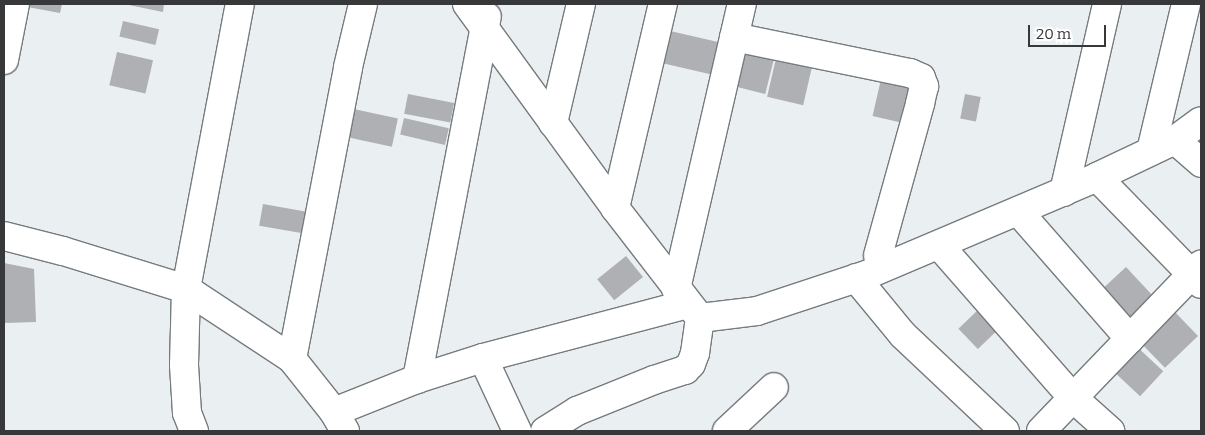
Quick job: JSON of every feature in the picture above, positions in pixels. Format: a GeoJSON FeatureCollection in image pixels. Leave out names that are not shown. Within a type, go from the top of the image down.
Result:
{"type":"FeatureCollection","features":[{"type":"Feature","properties":{"kind":"street"},"geometry":{"type":"LineString","coordinates":[[194,431],[187,413],[184,364],[186,288],[240,4]]}},
{"type":"Feature","properties":{"kind":"street"},"geometry":{"type":"LineString","coordinates":[[292,359],[348,67],[363,4]]}},
{"type":"Feature","properties":{"kind":"street"},"geometry":{"type":"LineString","coordinates":[[466,4],[487,16],[553,123],[688,304]]}},
{"type":"Feature","properties":{"kind":"street"},"geometry":{"type":"LineString","coordinates":[[553,123],[581,4]]}},
{"type":"Feature","properties":{"kind":"street"},"geometry":{"type":"LineString","coordinates":[[616,208],[663,4]]}},
{"type":"Feature","properties":{"kind":"street"},"geometry":{"type":"LineString","coordinates":[[545,431],[577,411],[654,380],[685,370],[691,364],[695,353],[688,304],[734,37],[742,4]]}},
{"type":"Feature","properties":{"kind":"street"},"geometry":{"type":"LineString","coordinates":[[1064,192],[1107,4]]}},
{"type":"Feature","properties":{"kind":"street"},"geometry":{"type":"LineString","coordinates":[[1162,146],[1186,4]]}},
{"type":"Feature","properties":{"kind":"street"},"geometry":{"type":"LineString","coordinates":[[4,60],[11,10]]}},
{"type":"Feature","properties":{"kind":"street"},"geometry":{"type":"LineString","coordinates":[[417,379],[487,16]]}},
{"type":"Feature","properties":{"kind":"street"},"geometry":{"type":"LineString","coordinates":[[734,37],[910,73],[921,78],[924,86],[920,104],[878,256]]}},
{"type":"Feature","properties":{"kind":"street"},"geometry":{"type":"LineString","coordinates":[[4,236],[63,251],[186,288],[292,359],[340,422],[417,379],[483,358],[688,304],[757,311],[856,278],[939,245],[1097,177],[1162,146],[1201,121]]}},
{"type":"Feature","properties":{"kind":"street"},"geometry":{"type":"LineString","coordinates":[[1162,146],[1201,163]]}},
{"type":"Feature","properties":{"kind":"street"},"geometry":{"type":"LineString","coordinates":[[1041,431],[1130,339],[1198,275],[1097,177]]}},
{"type":"Feature","properties":{"kind":"street"},"geometry":{"type":"LineString","coordinates":[[1018,211],[1130,339]]}},
{"type":"Feature","properties":{"kind":"street"},"geometry":{"type":"LineString","coordinates":[[939,245],[1074,398],[1110,431]]}},
{"type":"Feature","properties":{"kind":"street"},"geometry":{"type":"LineString","coordinates":[[856,278],[903,335],[1006,431]]}},
{"type":"Feature","properties":{"kind":"street"},"geometry":{"type":"LineString","coordinates":[[483,358],[517,431]]}},
{"type":"Feature","properties":{"kind":"street"},"geometry":{"type":"LineString","coordinates":[[727,431],[774,387]]}},
{"type":"Feature","properties":{"kind":"building"},"geometry":{"type":"Polygon","coordinates":[[[22,4],[62,4],[60,13],[22,6],[22,4]]]}},
{"type":"Feature","properties":{"kind":"building"},"geometry":{"type":"Polygon","coordinates":[[[124,4],[164,4],[163,12],[124,4]]]}},
{"type":"Feature","properties":{"kind":"building"},"geometry":{"type":"Polygon","coordinates":[[[123,21],[159,29],[155,45],[119,37],[123,21]]]}},
{"type":"Feature","properties":{"kind":"building"},"geometry":{"type":"Polygon","coordinates":[[[666,30],[725,44],[718,76],[659,62],[666,30]]]}},
{"type":"Feature","properties":{"kind":"building"},"geometry":{"type":"Polygon","coordinates":[[[738,46],[775,55],[765,94],[728,85],[738,46]]]}},
{"type":"Feature","properties":{"kind":"building"},"geometry":{"type":"Polygon","coordinates":[[[117,52],[153,60],[145,93],[109,85],[117,52]]]}},
{"type":"Feature","properties":{"kind":"building"},"geometry":{"type":"Polygon","coordinates":[[[777,54],[813,62],[803,105],[767,97],[777,54]]]}},
{"type":"Feature","properties":{"kind":"building"},"geometry":{"type":"Polygon","coordinates":[[[882,75],[918,83],[909,124],[873,116],[882,75]]]}},
{"type":"Feature","properties":{"kind":"building"},"geometry":{"type":"Polygon","coordinates":[[[408,94],[454,103],[450,123],[404,114],[408,94]]]}},
{"type":"Feature","properties":{"kind":"building"},"geometry":{"type":"Polygon","coordinates":[[[965,94],[981,97],[976,122],[960,119],[965,94]]]}},
{"type":"Feature","properties":{"kind":"building"},"geometry":{"type":"Polygon","coordinates":[[[349,108],[398,118],[392,147],[343,136],[349,108]]]}},
{"type":"Feature","properties":{"kind":"building"},"geometry":{"type":"Polygon","coordinates":[[[404,118],[449,128],[445,145],[400,135],[404,118]]]}},
{"type":"Feature","properties":{"kind":"building"},"geometry":{"type":"Polygon","coordinates":[[[263,204],[312,213],[308,234],[259,226],[263,204]]]}},
{"type":"Feature","properties":{"kind":"building"},"geometry":{"type":"Polygon","coordinates":[[[626,256],[643,277],[614,300],[597,279],[626,256]]]}},
{"type":"Feature","properties":{"kind":"building"},"geometry":{"type":"Polygon","coordinates":[[[4,263],[34,269],[36,322],[4,323],[4,263]]]}},
{"type":"Feature","properties":{"kind":"building"},"geometry":{"type":"Polygon","coordinates":[[[1126,267],[1156,299],[1127,326],[1097,294],[1126,267]]]}},
{"type":"Feature","properties":{"kind":"building"},"geometry":{"type":"Polygon","coordinates":[[[980,308],[999,328],[978,349],[958,329],[980,308]]]}},
{"type":"Feature","properties":{"kind":"building"},"geometry":{"type":"Polygon","coordinates":[[[1173,310],[1198,336],[1165,368],[1140,342],[1173,310]]]}},
{"type":"Feature","properties":{"kind":"building"},"geometry":{"type":"Polygon","coordinates":[[[1134,344],[1163,371],[1140,396],[1111,369],[1134,344]]]}}]}
